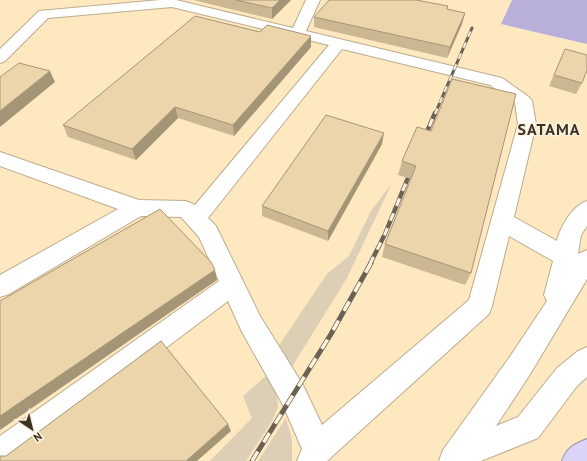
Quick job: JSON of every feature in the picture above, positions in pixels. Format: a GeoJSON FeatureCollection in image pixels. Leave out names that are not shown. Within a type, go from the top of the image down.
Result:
{"type":"FeatureCollection","features":[{"type":"Feature","properties":{"kind":"main road"},"geometry":{"type":"LineString","coordinates":[[577,461],[587,454]]}},
{"type":"Feature","properties":{"kind":"lane"},"geometry":{"type":"LineString","coordinates":[[298,33],[312,0]]}},
{"type":"Feature","properties":{"kind":"lane"},"geometry":{"type":"LineString","coordinates":[[0,58],[44,14],[94,5],[173,2],[496,80],[523,101],[527,124],[480,306],[314,455],[293,396],[251,324],[208,232],[186,210],[138,208],[0,159]]}},
{"type":"Feature","properties":{"kind":"lane"},"geometry":{"type":"LineString","coordinates":[[195,219],[339,43]]}},
{"type":"Feature","properties":{"kind":"lane"},"geometry":{"type":"LineString","coordinates":[[0,287],[138,208]]}},
{"type":"Feature","properties":{"kind":"lane"},"geometry":{"type":"LineString","coordinates":[[456,458],[519,367],[551,315],[577,258],[570,233],[587,209]]}},
{"type":"Feature","properties":{"kind":"lane"},"geometry":{"type":"LineString","coordinates":[[502,222],[577,258]]}},
{"type":"Feature","properties":{"kind":"lane"},"geometry":{"type":"LineString","coordinates":[[0,454],[233,284]]}},
{"type":"Feature","properties":{"kind":"lane"},"geometry":{"type":"LineString","coordinates":[[456,458],[528,428],[568,377],[587,360]]}},
{"type":"Feature","properties":{"kind":"shaded area"},"geometry":{"type":"Polygon","coordinates":[[[0,0],[512,0],[501,24],[587,44],[587,461],[233,461],[222,450],[210,461],[0,461],[0,0]]]}},
{"type":"Feature","properties":{"kind":"shaded area"},"geometry":{"type":"Polygon","coordinates":[[[512,0],[587,0],[587,44],[501,24],[512,0]]]}},
{"type":"Feature","properties":{"kind":"shaded area"},"geometry":{"type":"Polygon","coordinates":[[[392,183],[347,278],[290,370],[276,350],[327,274],[349,256],[371,211],[392,183]]]}},
{"type":"Feature","properties":{"kind":"shaded area"},"geometry":{"type":"Polygon","coordinates":[[[266,376],[277,393],[278,407],[271,423],[246,461],[210,461],[252,418],[243,396],[266,376]]]}},
{"type":"Feature","properties":{"kind":"shaded area"},"geometry":{"type":"Polygon","coordinates":[[[286,418],[292,440],[292,461],[258,461],[286,418]]]}},
{"type":"Feature","properties":{"kind":"building"},"geometry":{"type":"Polygon","coordinates":[[[236,0],[280,0],[272,8],[236,0]]]}},
{"type":"Feature","properties":{"kind":"building"},"geometry":{"type":"Polygon","coordinates":[[[329,0],[416,0],[448,6],[447,9],[465,13],[450,47],[314,17],[329,0]]]}},
{"type":"Feature","properties":{"kind":"building"},"geometry":{"type":"Polygon","coordinates":[[[195,16],[260,32],[267,25],[311,36],[233,125],[175,107],[132,149],[63,125],[195,16]]]}},
{"type":"Feature","properties":{"kind":"building"},"geometry":{"type":"Polygon","coordinates":[[[565,49],[587,55],[587,70],[582,83],[554,75],[565,49]]]}},
{"type":"Feature","properties":{"kind":"building"},"geometry":{"type":"Polygon","coordinates":[[[19,63],[50,71],[0,111],[0,77],[19,63]]]}},
{"type":"Feature","properties":{"kind":"building"},"geometry":{"type":"Polygon","coordinates":[[[452,79],[516,94],[471,273],[385,244],[416,166],[402,161],[417,127],[431,131],[452,79]]]}},
{"type":"Feature","properties":{"kind":"building"},"geometry":{"type":"Polygon","coordinates":[[[326,115],[384,133],[328,231],[262,206],[326,115]]]}},
{"type":"Feature","properties":{"kind":"building"},"geometry":{"type":"Polygon","coordinates":[[[160,209],[211,262],[215,270],[0,416],[0,301],[160,209]]]}},
{"type":"Feature","properties":{"kind":"building"},"geometry":{"type":"Polygon","coordinates":[[[161,341],[228,424],[186,461],[0,461],[0,456],[6,456],[161,341]]]}},
{"type":"Feature","properties":{"kind":"railway"},"geometry":{"type":"LineString","coordinates":[[435,114],[472,28]]}},
{"type":"Feature","properties":{"kind":"railway"},"geometry":{"type":"LineString","coordinates":[[423,141],[435,113]]}},
{"type":"Feature","properties":{"kind":"railway"},"geometry":{"type":"LineString","coordinates":[[370,264],[385,234],[412,168]]}},
{"type":"Feature","properties":{"kind":"railway"},"geometry":{"type":"LineString","coordinates":[[252,461],[331,334],[371,263]]}},
{"type":"Feature","properties":{"kind":"district","name":"SATAMA"},"geometry":{"type":"Point","coordinates":[549,129]}}]}
